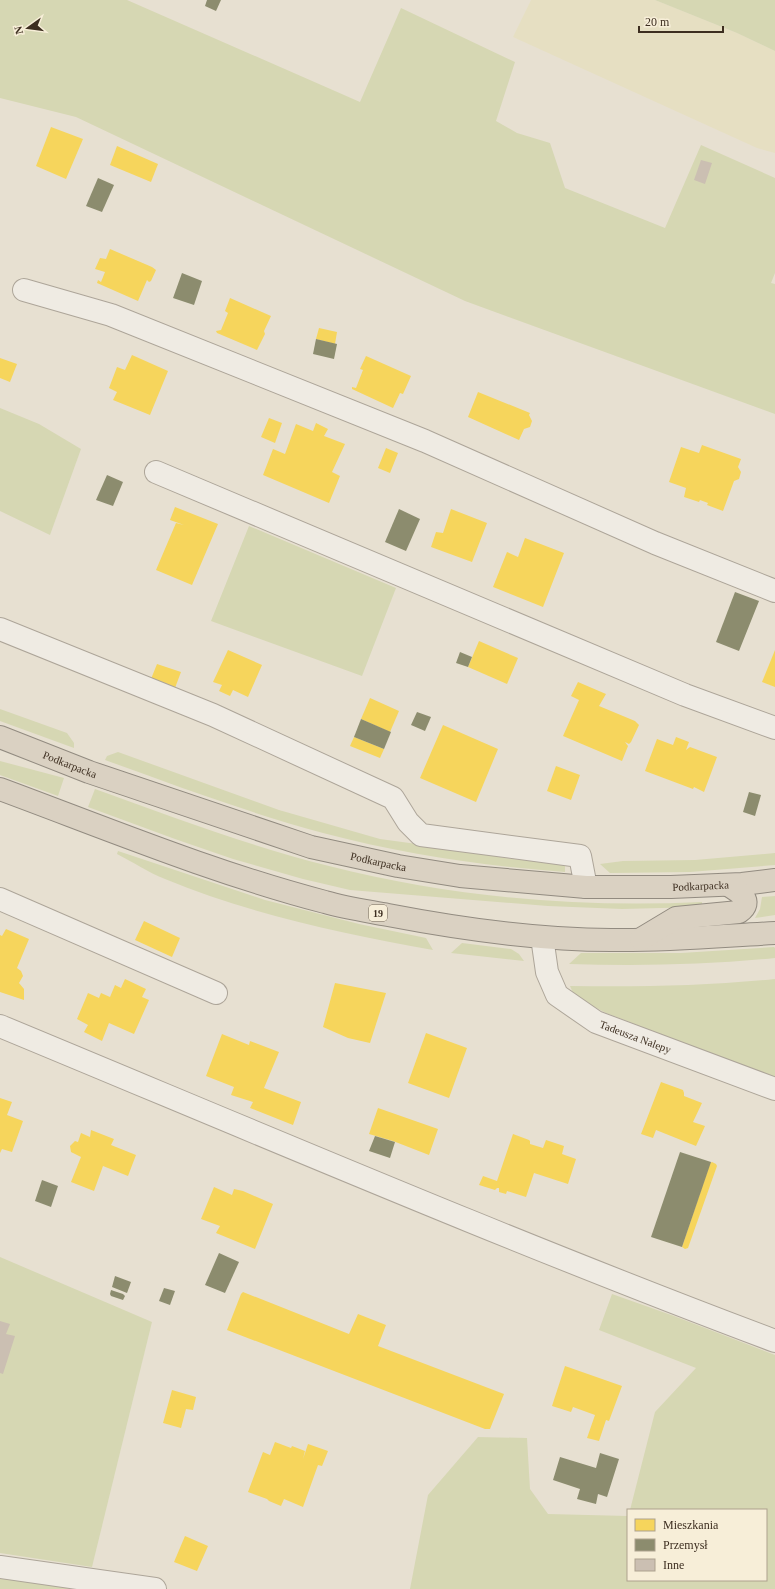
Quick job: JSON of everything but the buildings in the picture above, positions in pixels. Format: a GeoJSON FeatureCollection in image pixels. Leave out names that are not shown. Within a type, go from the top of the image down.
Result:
{"type":"FeatureCollection","features":[{"type":"Feature","properties":{"kind":"highway","name":"Podkarpacka"},"geometry":{"type":"LineString","coordinates":[[0,737],[89,772],[311,847],[398,866],[460,876],[586,887],[728,885],[775,880]]}},
{"type":"Feature","properties":{"kind":"highway","name":"19"},"geometry":{"type":"LineString","coordinates":[[0,789],[189,859],[272,887],[328,903],[444,926],[542,937],[611,940],[677,939],[775,933]]}},
{"type":"Feature","properties":{"kind":"highway"},"geometry":{"type":"LineString","coordinates":[[640,940],[676,918],[739,912],[745,905],[743,894],[728,885]]}},
{"type":"Feature","properties":{"kind":"street"},"geometry":{"type":"LineString","coordinates":[[24,290],[111,315],[425,441],[655,543],[775,591]]}},
{"type":"Feature","properties":{"kind":"street"},"geometry":{"type":"LineString","coordinates":[[156,472],[686,695],[775,728]]}},
{"type":"Feature","properties":{"kind":"street"},"geometry":{"type":"LineString","coordinates":[[0,629],[213,715],[393,798],[408,822],[421,835],[580,856],[586,887]]}},
{"type":"Feature","properties":{"kind":"street"},"geometry":{"type":"LineString","coordinates":[[0,899],[216,993]]}},
{"type":"Feature","properties":{"kind":"street","name":"Tadeusza Nalepy"},"geometry":{"type":"LineString","coordinates":[[542,937],[547,972],[557,994],[596,1022],[775,1089]]}},
{"type":"Feature","properties":{"kind":"street"},"geometry":{"type":"LineString","coordinates":[[0,1026],[687,1308],[775,1341]]}},
{"type":"Feature","properties":{"kind":"street"},"geometry":{"type":"LineString","coordinates":[[0,1567],[155,1589]]}},
{"type":"Feature","properties":{"kind":"shaded area"},"geometry":{"type":"Polygon","coordinates":[[[531,0],[655,0],[737,33],[775,51],[775,153],[757,148],[513,37],[531,0]]]}},
{"type":"Feature","properties":{"kind":"green space"},"geometry":{"type":"Polygon","coordinates":[[[0,0],[127,0],[360,102],[401,8],[515,62],[496,121],[517,133],[550,143],[565,188],[665,228],[701,145],[775,178],[775,273],[771,283],[775,284],[775,414],[465,301],[76,117],[0,98],[0,0]]]}},
{"type":"Feature","properties":{"kind":"green space"},"geometry":{"type":"Polygon","coordinates":[[[655,0],[775,0],[775,51],[737,33],[655,0]]]}},
{"type":"Feature","properties":{"kind":"green space"},"geometry":{"type":"Polygon","coordinates":[[[0,408],[39,424],[81,449],[50,535],[0,511],[0,408]]]}},
{"type":"Feature","properties":{"kind":"green space"},"geometry":{"type":"Polygon","coordinates":[[[249,526],[396,588],[362,676],[211,621],[249,526]]]}},
{"type":"Feature","properties":{"kind":"green space"},"geometry":{"type":"Polygon","coordinates":[[[0,709],[67,733],[74,743],[74,748],[0,721],[0,709]]]}},
{"type":"Feature","properties":{"kind":"green space"},"geometry":{"type":"Polygon","coordinates":[[[118,752],[279,810],[380,839],[483,853],[504,858],[562,864],[565,866],[565,872],[473,863],[383,847],[323,833],[240,808],[105,760],[107,756],[118,752]]]}},
{"type":"Feature","properties":{"kind":"green space"},"geometry":{"type":"Polygon","coordinates":[[[0,761],[64,778],[58,796],[0,775],[0,761]]]}},
{"type":"Feature","properties":{"kind":"green space"},"geometry":{"type":"Polygon","coordinates":[[[95,789],[211,830],[299,858],[375,877],[421,886],[514,898],[608,903],[702,902],[702,907],[622,909],[548,906],[350,890],[303,879],[233,859],[88,807],[95,789]]]}},
{"type":"Feature","properties":{"kind":"green space"},"geometry":{"type":"Polygon","coordinates":[[[118,851],[265,900],[359,924],[426,938],[433,950],[331,930],[230,903],[159,877],[117,854],[118,851]]]}},
{"type":"Feature","properties":{"kind":"green space"},"geometry":{"type":"Polygon","coordinates":[[[775,853],[775,865],[690,872],[610,873],[600,864],[623,861],[695,860],[775,853]]]}},
{"type":"Feature","properties":{"kind":"green space"},"geometry":{"type":"Polygon","coordinates":[[[775,896],[775,915],[755,918],[760,909],[762,897],[775,896]]]}},
{"type":"Feature","properties":{"kind":"green space"},"geometry":{"type":"Polygon","coordinates":[[[462,943],[511,949],[519,954],[524,961],[451,953],[462,943]]]}},
{"type":"Feature","properties":{"kind":"green space"},"geometry":{"type":"Polygon","coordinates":[[[774,947],[775,958],[672,964],[569,964],[581,953],[681,953],[774,947]]]}},
{"type":"Feature","properties":{"kind":"green space"},"geometry":{"type":"Polygon","coordinates":[[[775,979],[775,1078],[606,1013],[575,997],[570,986],[672,986],[775,979]]]}},
{"type":"Feature","properties":{"kind":"green space"},"geometry":{"type":"Polygon","coordinates":[[[0,1257],[152,1322],[92,1567],[0,1553],[0,1257]]]}},
{"type":"Feature","properties":{"kind":"green space"},"geometry":{"type":"Polygon","coordinates":[[[612,1294],[775,1355],[775,1589],[410,1589],[428,1495],[478,1437],[527,1438],[530,1489],[548,1514],[627,1516],[627,1581],[767,1581],[767,1509],[630,1509],[655,1412],[696,1368],[599,1330],[612,1294]]]}},
{"type":"Feature","properties":{"kind":"green space"},"geometry":{"type":"Polygon","coordinates":[[[0,1573],[88,1589],[0,1589],[0,1573]]]}}]}
